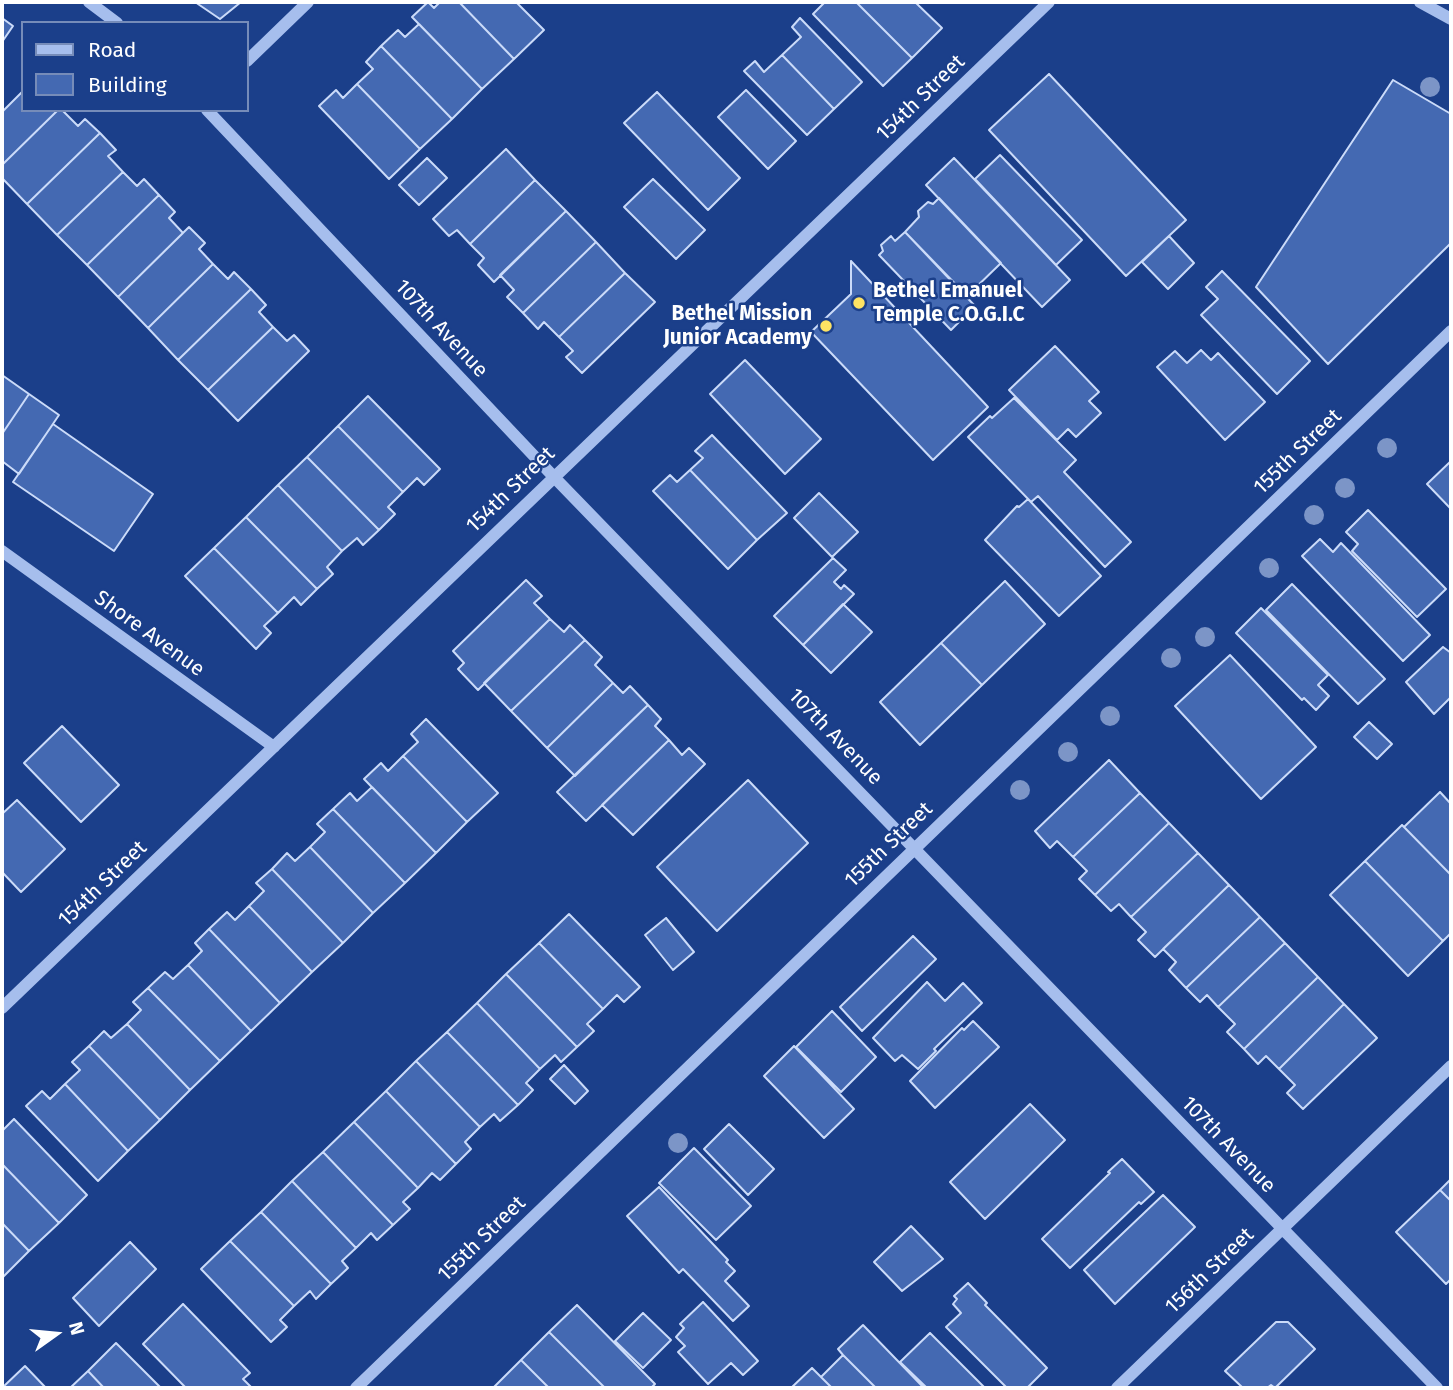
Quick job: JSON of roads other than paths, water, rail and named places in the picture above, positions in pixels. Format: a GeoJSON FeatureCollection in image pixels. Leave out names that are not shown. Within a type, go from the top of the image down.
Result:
{"type":"FeatureCollection","features":[{"type":"Feature","properties":{"kind":"street"},"geometry":{"type":"LineString","coordinates":[[89,2],[114,21]]}},
{"type":"Feature","properties":{"kind":"street"},"geometry":{"type":"LineString","coordinates":[[248,60],[308,2]]}},
{"type":"Feature","properties":{"kind":"street","name":"154th Street"},"geometry":{"type":"LineString","coordinates":[[2,1008],[1049,2]]}},
{"type":"Feature","properties":{"kind":"street"},"geometry":{"type":"LineString","coordinates":[[1420,2],[1451,19]]}},
{"type":"Feature","properties":{"kind":"street","name":"107th Avenue"},"geometry":{"type":"LineString","coordinates":[[209,112],[553,476],[1437,1388]]}},
{"type":"Feature","properties":{"kind":"street","name":"155th Street"},"geometry":{"type":"LineString","coordinates":[[356,1388],[1451,331]]}},
{"type":"Feature","properties":{"kind":"street","name":"Shore Avenue"},"geometry":{"type":"LineString","coordinates":[[2,551],[274,747]]}},
{"type":"Feature","properties":{"kind":"street","name":"156th Street"},"geometry":{"type":"LineString","coordinates":[[1117,1388],[1451,1066]]}},
{"type":"Feature","properties":{"kind":"place","name":"Bethel Emanuel Temple C.O.G.I.C"},"geometry":{"type":"Point","coordinates":[859,303]}},
{"type":"Feature","properties":{"kind":"place","name":"Bethel Mission Junior Academy"},"geometry":{"type":"Point","coordinates":[826,326]}}]}
